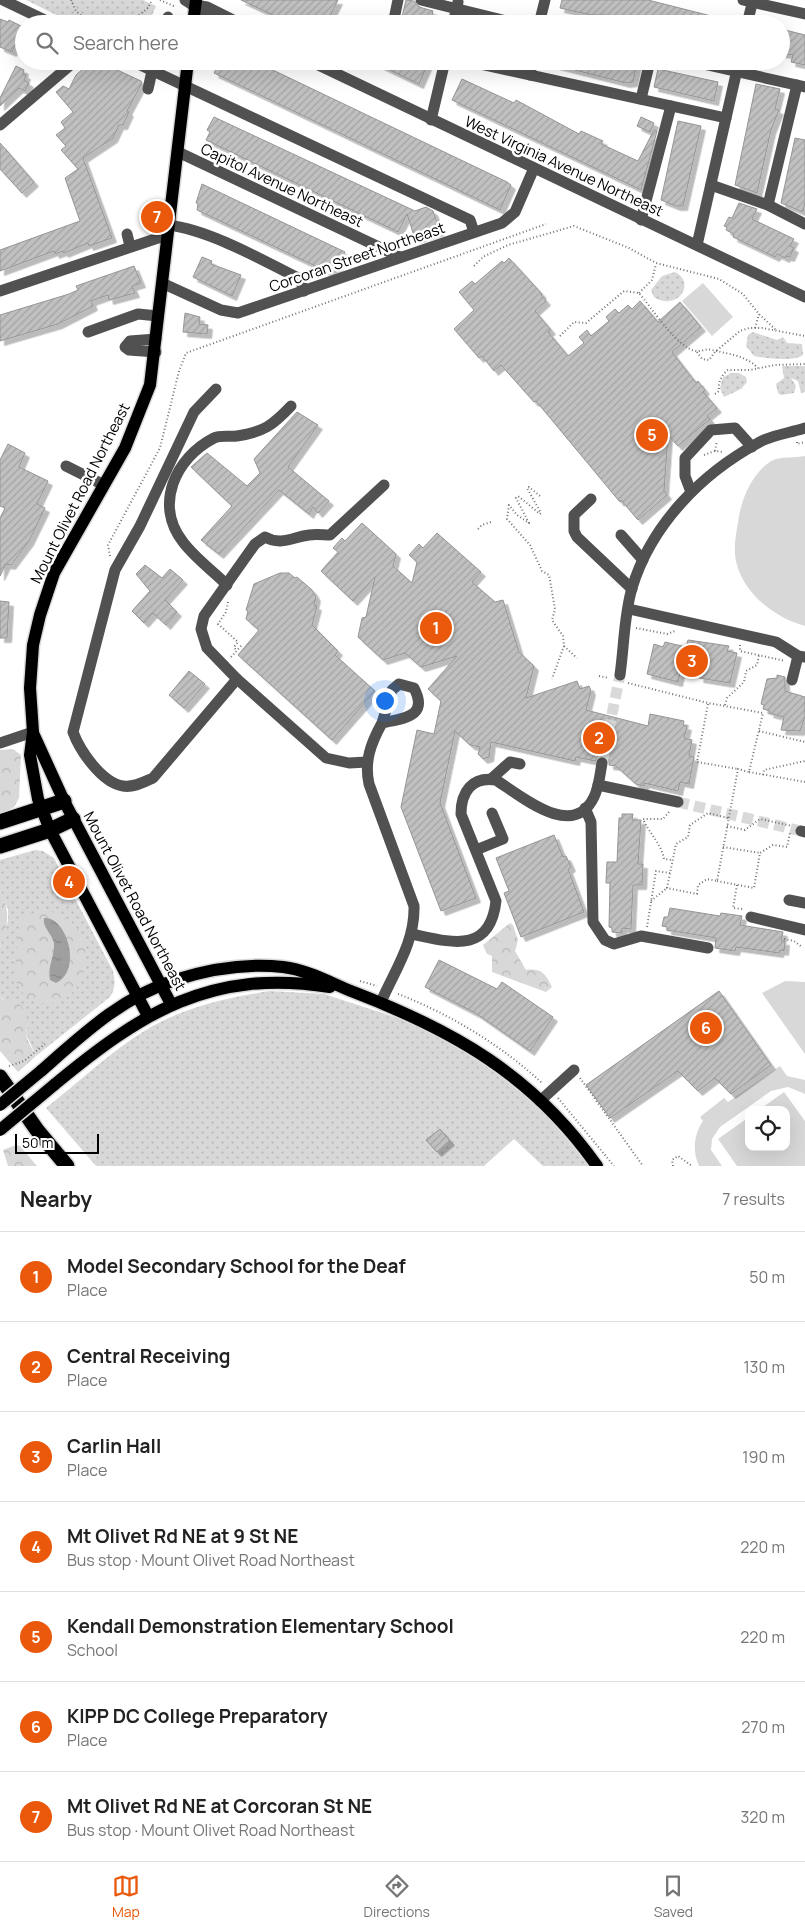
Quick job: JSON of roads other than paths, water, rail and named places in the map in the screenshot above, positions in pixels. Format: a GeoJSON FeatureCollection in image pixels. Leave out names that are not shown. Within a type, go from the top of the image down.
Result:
{"type":"FeatureCollection","features":[{"type":"Feature","properties":{"kind":"highway"},"geometry":{"type":"LineString","coordinates":[[0,822],[64,801]]}},
{"type":"Feature","properties":{"kind":"highway"},"geometry":{"type":"LineString","coordinates":[[0,846],[50,830],[73,819]]}},
{"type":"Feature","properties":{"kind":"highway"},"geometry":{"type":"LineString","coordinates":[[4,1072],[37,1130]]}},
{"type":"Feature","properties":{"kind":"highway"},"geometry":{"type":"LineString","coordinates":[[0,1096],[37,1130],[67,1166]]}},
{"type":"Feature","properties":{"kind":"main road","name":"Mount Olivet Road Northeast"},"geometry":{"type":"LineString","coordinates":[[148,1016],[50,830],[42,809],[30,755],[32,732],[30,673],[40,615],[54,574],[125,448],[150,385],[156,352],[158,316],[187,70]]}},
{"type":"Feature","properties":{"kind":"main road","name":"Mount Olivet Road Northeast"},"geometry":{"type":"LineString","coordinates":[[32,732],[73,819],[171,1004]]}},
{"type":"Feature","properties":{"kind":"main road"},"geometry":{"type":"LineString","coordinates":[[0,1105],[109,1014],[138,996],[161,985],[215,970],[261,966],[291,969],[381,1002],[467,1044],[520,1082],[574,1136],[597,1166]]}},
{"type":"Feature","properties":{"kind":"main road"},"geometry":{"type":"LineString","coordinates":[[0,1130],[111,1039],[171,1004],[224,988],[255,984],[302,984],[350,990]]}},
{"type":"Feature","properties":{"kind":"street"},"geometry":{"type":"LineString","coordinates":[[3,0],[34,15]]}},
{"type":"Feature","properties":{"kind":"street"},"geometry":{"type":"LineString","coordinates":[[395,15],[398,0]]}},
{"type":"Feature","properties":{"kind":"street"},"geometry":{"type":"LineString","coordinates":[[421,0],[457,4],[491,15]]}},
{"type":"Feature","properties":{"kind":"street"},"geometry":{"type":"LineString","coordinates":[[541,15],[545,0]]}},
{"type":"Feature","properties":{"kind":"street"},"geometry":{"type":"LineString","coordinates":[[748,15],[749,1],[805,14]]}},
{"type":"Feature","properties":{"kind":"street"},"geometry":{"type":"LineString","coordinates":[[189,4],[206,15]]}},
{"type":"Feature","properties":{"kind":"street"},"geometry":{"type":"LineString","coordinates":[[189,4],[207,7],[223,15]]}},
{"type":"Feature","properties":{"kind":"street"},"geometry":{"type":"LineString","coordinates":[[7,124],[65,70]]}},
{"type":"Feature","properties":{"kind":"street"},"geometry":{"type":"LineString","coordinates":[[148,70],[148,89]]}},
{"type":"Feature","properties":{"kind":"street"},"geometry":{"type":"LineString","coordinates":[[155,70],[185,86],[470,220],[474,232]]}},
{"type":"Feature","properties":{"kind":"street","name":"West Virginia Avenue Northeast"},"geometry":{"type":"LineString","coordinates":[[328,70],[805,297]]}},
{"type":"Feature","properties":{"kind":"street"},"geometry":{"type":"LineString","coordinates":[[431,120],[443,70]]}},
{"type":"Feature","properties":{"kind":"street"},"geometry":{"type":"LineString","coordinates":[[507,70],[726,118]]}},
{"type":"Feature","properties":{"kind":"street"},"geometry":{"type":"LineString","coordinates":[[530,75],[531,70]]}},
{"type":"Feature","properties":{"kind":"street"},"geometry":{"type":"LineString","coordinates":[[641,99],[648,70]]}},
{"type":"Feature","properties":{"kind":"street"},"geometry":{"type":"LineString","coordinates":[[697,246],[737,70]]}},
{"type":"Feature","properties":{"kind":"street"},"geometry":{"type":"LineString","coordinates":[[751,70],[801,86],[768,205]]}},
{"type":"Feature","properties":{"kind":"street"},"geometry":{"type":"LineString","coordinates":[[642,220],[671,106]]}},
{"type":"Feature","properties":{"kind":"street","name":"Capitol Avenue Northeast"},"geometry":{"type":"LineString","coordinates":[[178,152],[400,257]]}},
{"type":"Feature","properties":{"kind":"street","name":"Corcoran Street Northeast"},"geometry":{"type":"LineString","coordinates":[[162,283],[232,313],[304,291],[502,223],[512,215],[534,168]]}},
{"type":"Feature","properties":{"kind":"street"},"geometry":{"type":"LineString","coordinates":[[711,185],[768,205],[805,224]]}},
{"type":"Feature","properties":{"kind":"street"},"geometry":{"type":"LineString","coordinates":[[0,292],[130,246],[168,230],[194,229],[300,279],[304,291]]}},
{"type":"Feature","properties":{"kind":"street"},"geometry":{"type":"LineString","coordinates":[[127,234],[130,246]]}},
{"type":"Feature","properties":{"kind":"street"},"geometry":{"type":"LineString","coordinates":[[88,332],[138,314],[158,316]]}},
{"type":"Feature","properties":{"kind":"street"},"geometry":{"type":"LineString","coordinates":[[156,339],[130,340],[125,347],[134,351],[156,352]]}},
{"type":"Feature","properties":{"kind":"street"},"geometry":{"type":"LineString","coordinates":[[216,389],[194,412],[152,496],[140,526],[115,570],[73,732],[78,746],[91,763],[112,782],[124,787],[142,784],[153,778],[237,679]]}},
{"type":"Feature","properties":{"kind":"street"},"geometry":{"type":"LineString","coordinates":[[227,584],[183,542],[172,522],[168,502],[171,485],[178,470],[216,437],[252,434],[272,426],[291,406]]}},
{"type":"Feature","properties":{"kind":"street"},"geometry":{"type":"LineString","coordinates":[[691,492],[685,476],[685,458],[711,430],[735,428],[752,447]]}},
{"type":"Feature","properties":{"kind":"street"},"geometry":{"type":"LineString","coordinates":[[621,679],[632,589],[643,560],[659,533],[700,482],[759,442],[805,428]]}},
{"type":"Feature","properties":{"kind":"street"},"geometry":{"type":"LineString","coordinates":[[66,466],[104,485]]}},
{"type":"Feature","properties":{"kind":"street"},"geometry":{"type":"LineString","coordinates":[[367,762],[349,763],[326,758],[237,679],[206,648],[201,629],[204,616],[255,544],[265,537],[272,541],[290,541],[309,535],[330,535],[384,485]]}},
{"type":"Feature","properties":{"kind":"street"},"geometry":{"type":"LineString","coordinates":[[591,499],[574,516],[574,531],[577,537],[632,589]]}},
{"type":"Feature","properties":{"kind":"street"},"geometry":{"type":"LineString","coordinates":[[621,534],[643,560]]}},
{"type":"Feature","properties":{"kind":"street"},"geometry":{"type":"LineString","coordinates":[[629,609],[776,642],[802,656],[792,680]]}},
{"type":"Feature","properties":{"kind":"street"},"geometry":{"type":"LineString","coordinates":[[381,1002],[412,934],[415,923],[414,906],[369,784],[366,770],[370,745],[382,723]]}},
{"type":"Feature","properties":{"kind":"street"},"geometry":{"type":"LineString","coordinates":[[0,743],[32,732]]}},
{"type":"Feature","properties":{"kind":"street"},"geometry":{"type":"LineString","coordinates":[[491,779],[510,762],[520,764]]}},
{"type":"Feature","properties":{"kind":"street"},"geometry":{"type":"LineString","coordinates":[[412,934],[452,943],[464,942],[475,938],[487,930],[494,916],[496,901],[462,814],[461,800],[467,788],[476,781],[496,780],[551,814],[562,816],[574,814],[585,808],[594,798],[602,763]]}},
{"type":"Feature","properties":{"kind":"street"},"geometry":{"type":"LineString","coordinates":[[598,786],[675,801]]}},
{"type":"Feature","properties":{"kind":"street"},"geometry":{"type":"LineString","coordinates":[[585,808],[591,822],[593,922],[605,940],[614,944],[645,937],[708,948]]}},
{"type":"Feature","properties":{"kind":"street"},"geometry":{"type":"LineString","coordinates":[[476,850],[503,839],[492,813]]}},
{"type":"Feature","properties":{"kind":"street"},"geometry":{"type":"LineString","coordinates":[[789,900],[805,904]]}},
{"type":"Feature","properties":{"kind":"street"},"geometry":{"type":"LineString","coordinates":[[751,917],[805,930]]}},
{"type":"Feature","properties":{"kind":"street"},"geometry":{"type":"LineString","coordinates":[[540,1101],[576,1073]]}},
{"type":"Feature","properties":{"kind":"water"},"geometry":{"type":"Polygon","coordinates":[[[44,918],[52,920],[59,926],[69,945],[69,968],[64,977],[56,983],[50,980],[49,975],[54,943],[44,924],[44,918]]]}},
{"type":"Feature","properties":{"kind":"tunnel"},"geometry":{"type":"LineString","coordinates":[[602,763],[620,675]]}},
{"type":"Feature","properties":{"kind":"tunnel"},"geometry":{"type":"LineString","coordinates":[[678,802],[801,831]]}},
{"type":"Feature","properties":{"kind":"place","name":"Mt Olivet Rd NE at Corcoran St NE"},"geometry":{"type":"Point","coordinates":[157,217]}},
{"type":"Feature","properties":{"kind":"place","name":"Kendall Demonstration Elementary School"},"geometry":{"type":"Point","coordinates":[652,435]}},
{"type":"Feature","properties":{"kind":"place","name":"Model Secondary School for the Deaf"},"geometry":{"type":"Point","coordinates":[436,628]}},
{"type":"Feature","properties":{"kind":"place","name":"Carlin Hall"},"geometry":{"type":"Point","coordinates":[692,661]}},
{"type":"Feature","properties":{"kind":"place","name":"Central Receiving"},"geometry":{"type":"Point","coordinates":[599,738]}},
{"type":"Feature","properties":{"kind":"place","name":"Mt Olivet Rd NE at 9 St NE"},"geometry":{"type":"Point","coordinates":[69,882]}},
{"type":"Feature","properties":{"kind":"place","name":"KIPP DC College Preparatory"},"geometry":{"type":"Point","coordinates":[706,1028]}}]}
